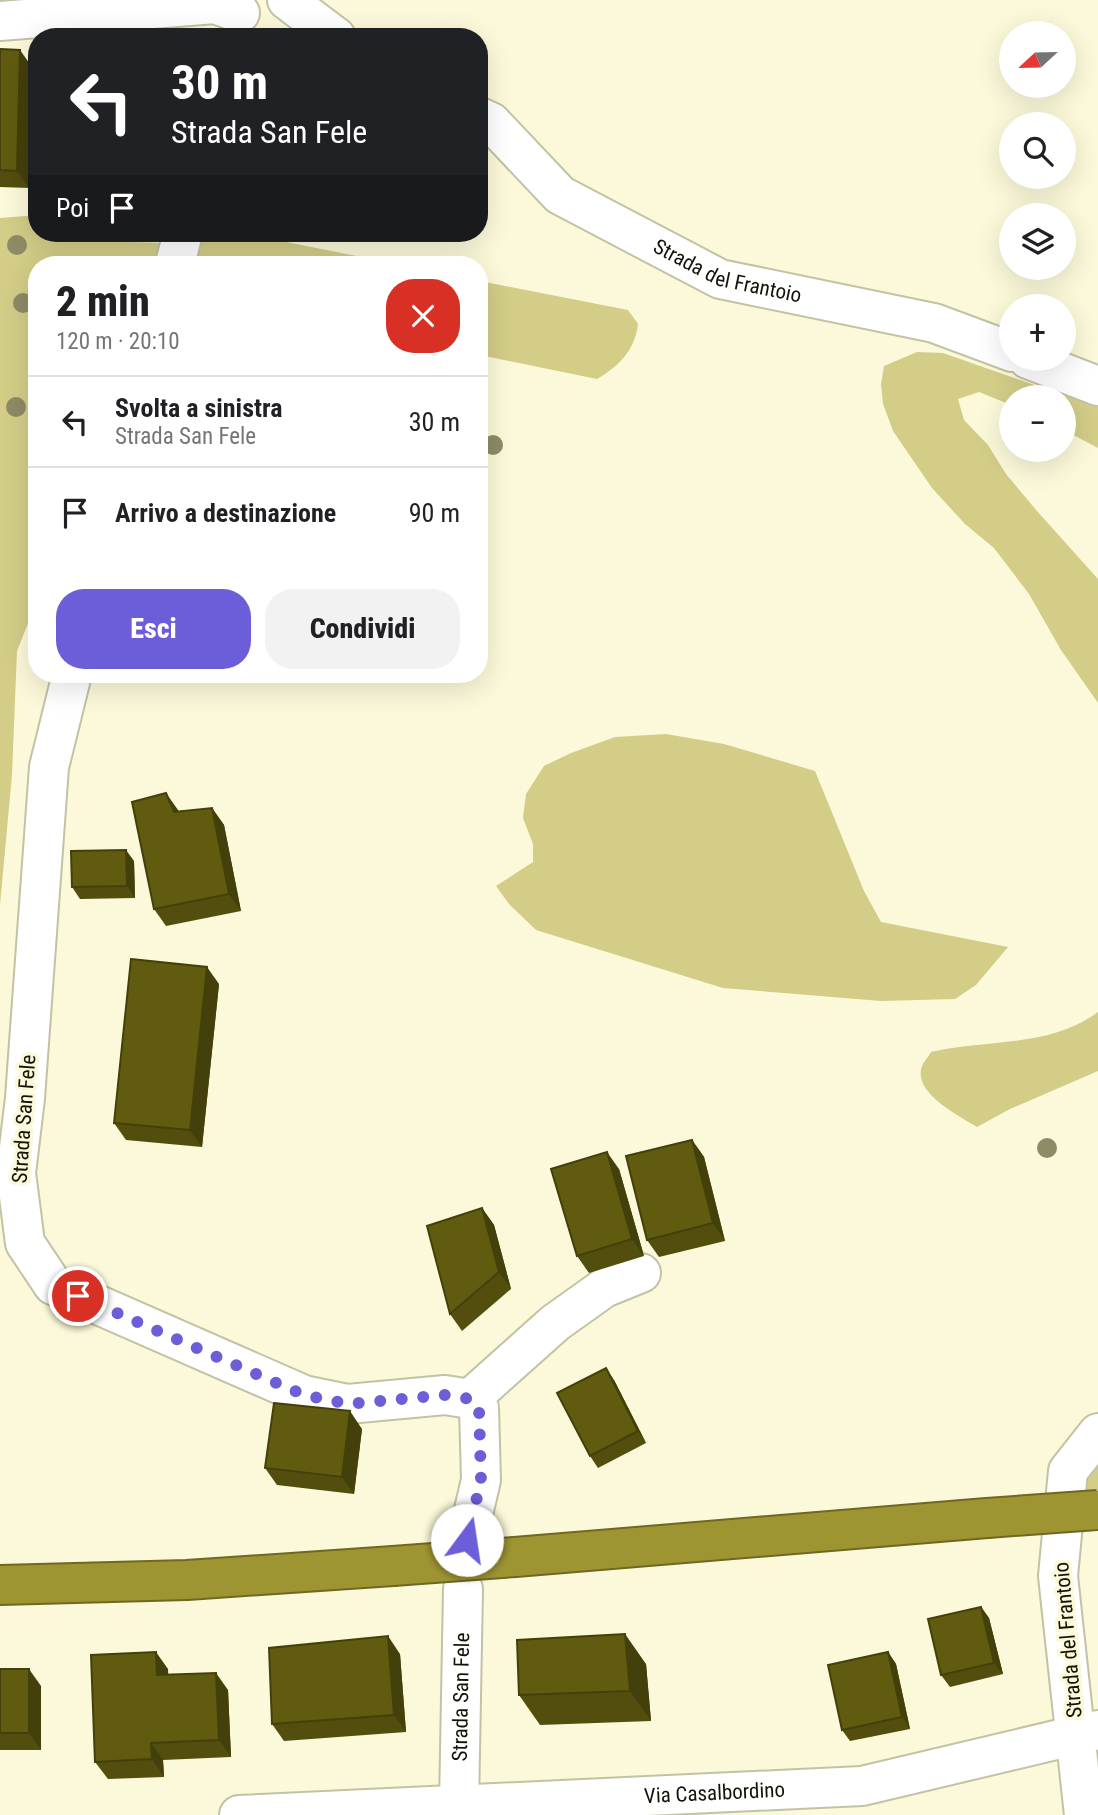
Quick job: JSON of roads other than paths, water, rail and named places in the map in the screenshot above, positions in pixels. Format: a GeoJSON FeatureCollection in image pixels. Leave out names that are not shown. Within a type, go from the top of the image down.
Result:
{"type":"FeatureCollection","features":[{"type":"Feature","properties":{"kind":"highway"},"geometry":{"type":"LineString","coordinates":[[0,1585],[187,1580],[393,1566],[1098,1510]]}},
{"type":"Feature","properties":{"kind":"street"},"geometry":{"type":"LineString","coordinates":[[287,0],[324,28]]}},
{"type":"Feature","properties":{"kind":"street"},"geometry":{"type":"LineString","coordinates":[[0,21],[74,26],[215,4],[236,17]]}},
{"type":"Feature","properties":{"kind":"street","name":"Strada del Frantoio"},"geometry":{"type":"LineString","coordinates":[[488,121],[560,195],[720,279],[934,323],[999,347]]}},
{"type":"Feature","properties":{"kind":"street"},"geometry":{"type":"LineString","coordinates":[[1059,371],[1098,386]]}},
{"type":"Feature","properties":{"kind":"street","name":"Strada San Fele"},"geometry":{"type":"LineString","coordinates":[[70,683],[49,767],[26,1098],[16,1173],[25,1243],[52,1284],[304,1395],[348,1404],[445,1395],[470,1399]]}},
{"type":"Feature","properties":{"kind":"street"},"geometry":{"type":"LineString","coordinates":[[467,1540],[481,1480],[479,1408],[470,1399],[555,1322],[604,1287],[641,1273]]}},
{"type":"Feature","properties":{"kind":"street","name":"Strada del Frantoio"},"geometry":{"type":"LineString","coordinates":[[1084,1815],[1087,1732],[1058,1576],[1068,1471],[1098,1433]]}},
{"type":"Feature","properties":{"kind":"street","name":"Strada San Fele"},"geometry":{"type":"LineString","coordinates":[[459,1805],[463,1589]]}},
{"type":"Feature","properties":{"kind":"street","name":"Via Casalbordino"},"geometry":{"type":"LineString","coordinates":[[239,1815],[862,1786],[1087,1732]]}}]}
